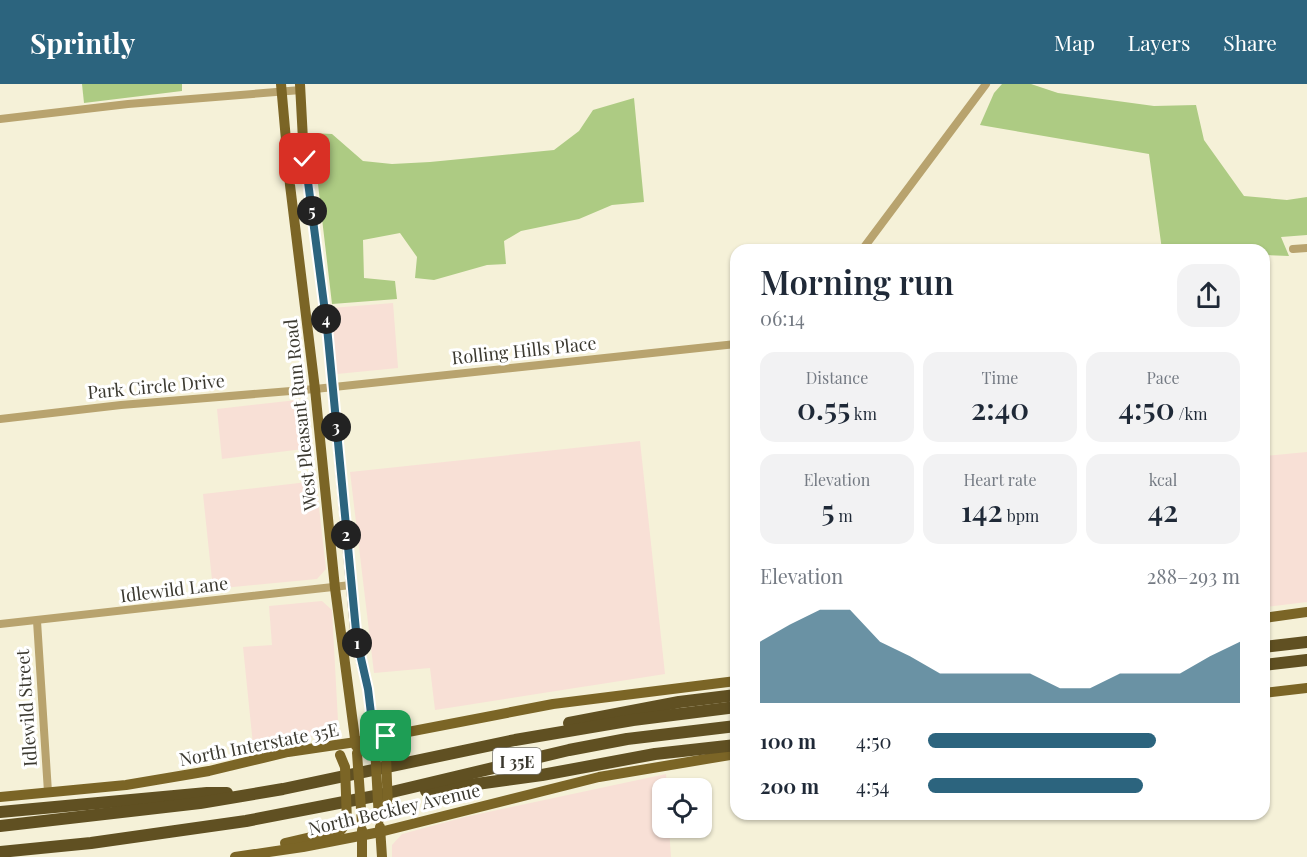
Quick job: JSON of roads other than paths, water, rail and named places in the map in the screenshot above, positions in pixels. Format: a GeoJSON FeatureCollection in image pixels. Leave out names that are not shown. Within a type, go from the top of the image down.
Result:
{"type":"FeatureCollection","features":[{"type":"Feature","properties":{"kind":"highway"},"geometry":{"type":"LineString","coordinates":[[1270,646],[1307,642]]}},
{"type":"Feature","properties":{"kind":"highway"},"geometry":{"type":"LineString","coordinates":[[1270,663],[1307,660]]}},
{"type":"Feature","properties":{"kind":"highway"},"geometry":{"type":"LineString","coordinates":[[515,740],[554,726],[730,695]]}},
{"type":"Feature","properties":{"kind":"highway","name":"I 35E"},"geometry":{"type":"LineString","coordinates":[[0,826],[200,803],[265,793],[515,740],[633,720],[730,708]]}},
{"type":"Feature","properties":{"kind":"highway","name":"I 35E"},"geometry":{"type":"LineString","coordinates":[[0,852],[91,843],[246,821],[363,799],[569,750],[627,739],[730,727]]}},
{"type":"Feature","properties":{"kind":"highway"},"geometry":{"type":"LineString","coordinates":[[300,811],[331,812],[431,790],[542,775],[655,754],[730,746]]}},
{"type":"Feature","properties":{"kind":"highway"},"geometry":{"type":"LineString","coordinates":[[0,812],[207,793],[265,793]]}},
{"type":"Feature","properties":{"kind":"highway"},"geometry":{"type":"LineString","coordinates":[[29,857],[91,843]]}},
{"type":"Feature","properties":{"kind":"main road","name":"West Pleasant Run Road"},"geometry":{"type":"LineString","coordinates":[[301,87],[303,140],[318,250],[357,641],[368,689],[374,742],[382,857]]}},
{"type":"Feature","properties":{"kind":"main road","name":"West Pleasant Run Road"},"geometry":{"type":"LineString","coordinates":[[281,88],[335,588],[356,747],[362,857]]}},
{"type":"Feature","properties":{"kind":"main road"},"geometry":{"type":"LineString","coordinates":[[1270,617],[1307,612]]}},
{"type":"Feature","properties":{"kind":"main road","name":"North Interstate 35E"},"geometry":{"type":"LineString","coordinates":[[0,797],[126,785],[301,751],[356,747],[448,722],[553,704],[730,682]]}},
{"type":"Feature","properties":{"kind":"main road"},"geometry":{"type":"LineString","coordinates":[[1270,692],[1307,688]]}},
{"type":"Feature","properties":{"kind":"main road"},"geometry":{"type":"LineString","coordinates":[[412,825],[399,821],[388,808],[387,748],[396,740],[433,732],[448,722]]}},
{"type":"Feature","properties":{"kind":"main road"},"geometry":{"type":"LineString","coordinates":[[260,854],[272,846],[340,831],[347,822],[345,766],[340,755],[333,751],[301,751]]}},
{"type":"Feature","properties":{"kind":"main road","name":"North Beckley Avenue"},"geometry":{"type":"LineString","coordinates":[[235,857],[412,825],[599,777],[730,755]]}},
{"type":"Feature","properties":{"kind":"street"},"geometry":{"type":"LineString","coordinates":[[866,244],[986,84]]}},
{"type":"Feature","properties":{"kind":"street"},"geometry":{"type":"LineString","coordinates":[[0,119],[301,87]]}},
{"type":"Feature","properties":{"kind":"street"},"geometry":{"type":"LineString","coordinates":[[1293,249],[1307,248]]}},
{"type":"Feature","properties":{"kind":"street","name":"Rolling Hills Place"},"geometry":{"type":"LineString","coordinates":[[315,389],[730,345]]}},
{"type":"Feature","properties":{"kind":"street","name":"Park Circle Drive"},"geometry":{"type":"LineString","coordinates":[[0,419],[121,405],[315,389]]}},
{"type":"Feature","properties":{"kind":"street","name":"Idlewild Lane"},"geometry":{"type":"LineString","coordinates":[[0,624],[351,585]]}},
{"type":"Feature","properties":{"kind":"street","name":"Idlewild Street"},"geometry":{"type":"LineString","coordinates":[[37,621],[48,792]]}}]}
